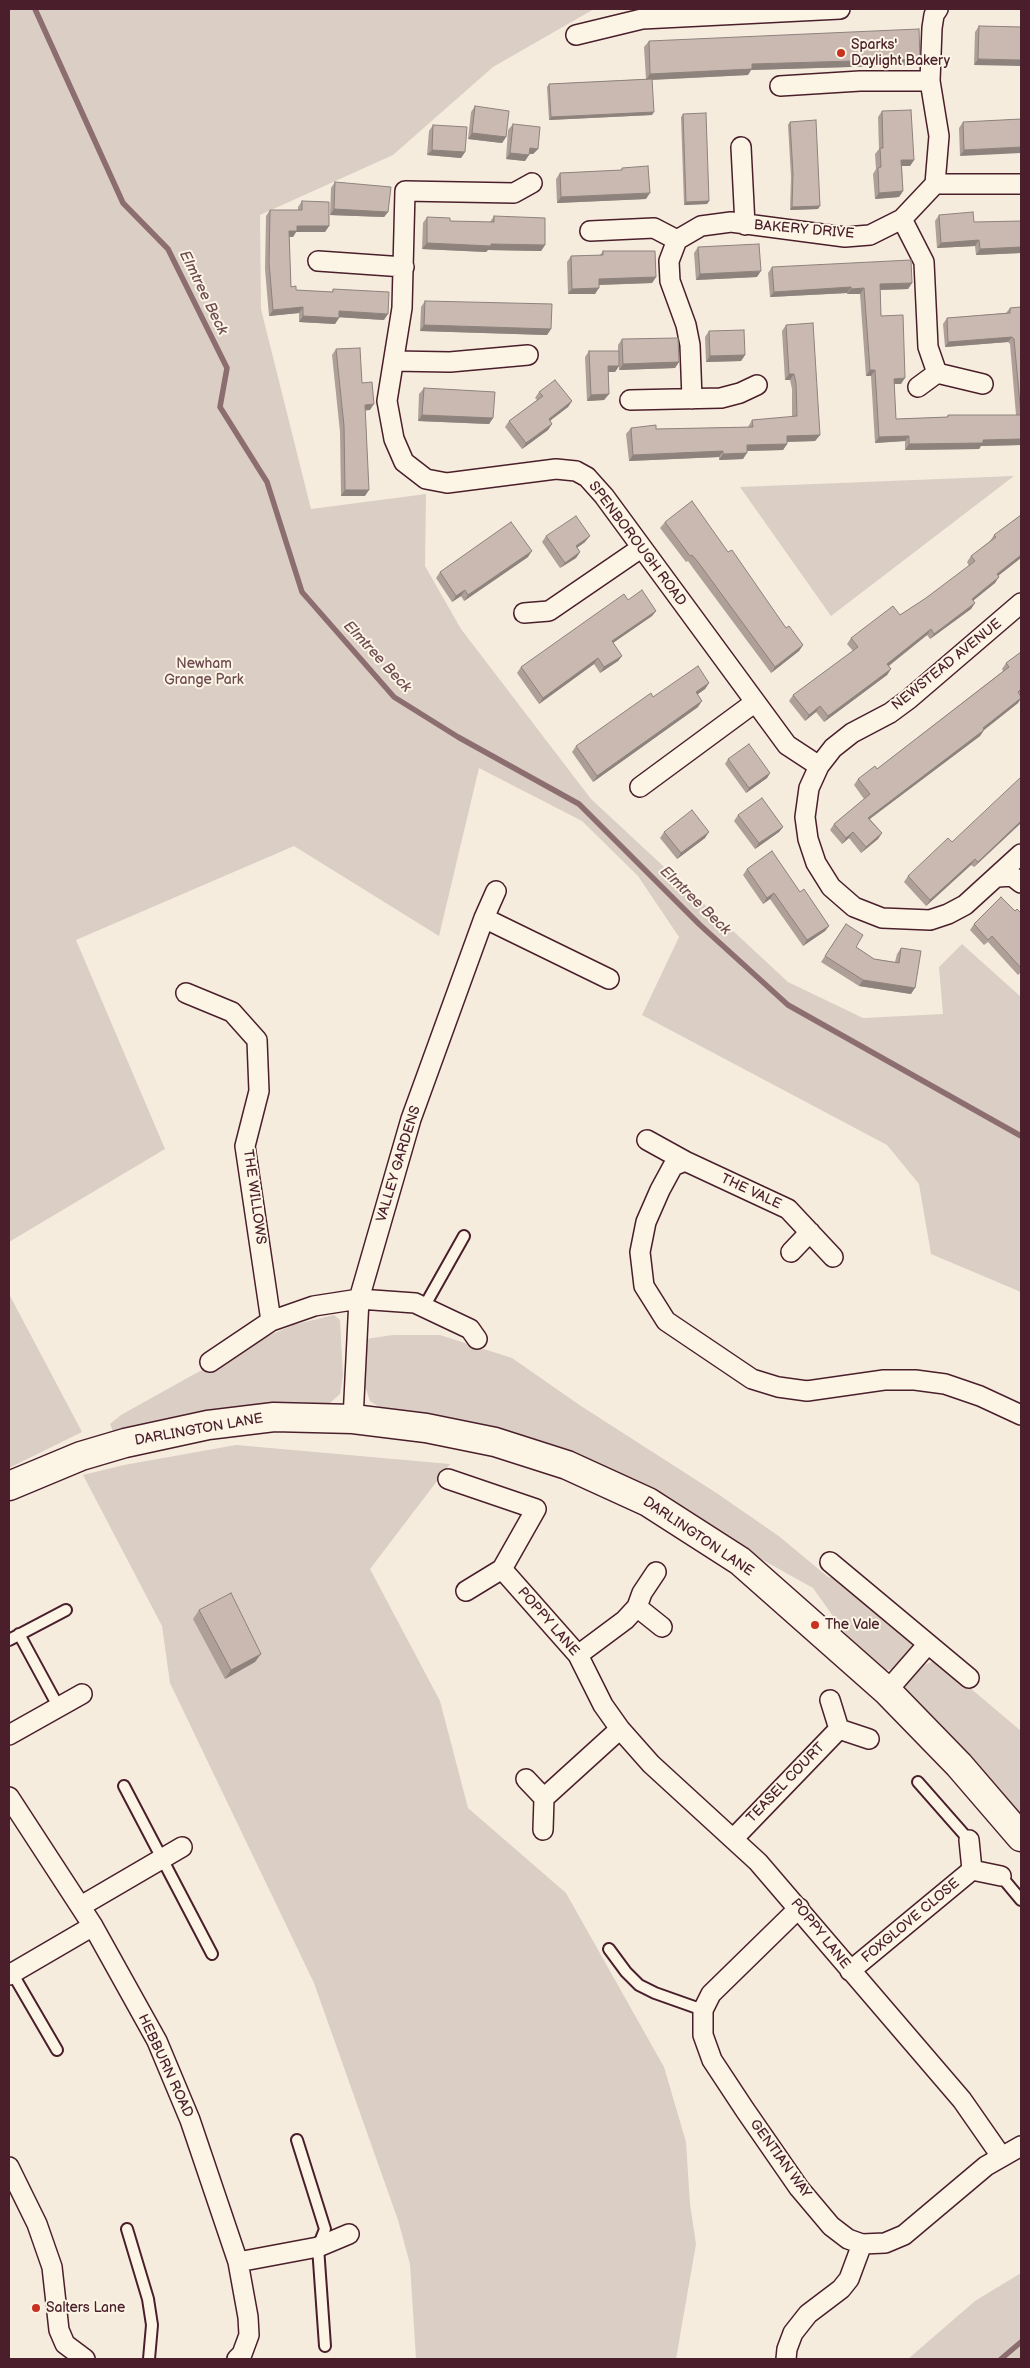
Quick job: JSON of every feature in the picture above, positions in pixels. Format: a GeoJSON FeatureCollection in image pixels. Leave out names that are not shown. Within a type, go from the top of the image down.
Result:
{"type":"FeatureCollection","features":[{"type":"Feature","properties":{"kind":"street"},"geometry":{"type":"LineString","coordinates":[[576,35],[642,20],[840,9]]}},
{"type":"Feature","properties":{"kind":"street"},"geometry":{"type":"LineString","coordinates":[[938,9],[934,15],[932,28],[930,81],[939,136],[934,184],[1021,184]]}},
{"type":"Feature","properties":{"kind":"street"},"geometry":{"type":"LineString","coordinates":[[780,86],[860,81],[930,81]]}},
{"type":"Feature","properties":{"kind":"street","name":"BAKERY DRIVE"},"geometry":{"type":"LineString","coordinates":[[741,147],[745,225]]}},
{"type":"Feature","properties":{"kind":"street","name":"SPENBOROUGH ROAD"},"geometry":{"type":"LineString","coordinates":[[532,183],[514,193],[404,191],[402,308],[387,401],[394,439],[404,462],[426,479],[447,483],[556,469],[576,471],[587,477],[604,496],[754,703],[787,745],[820,766]]}},
{"type":"Feature","properties":{"kind":"street","name":"BAKERY DRIVE"},"geometry":{"type":"LineString","coordinates":[[677,240],[701,226],[731,222],[845,237],[870,235],[902,219],[934,184]]}},
{"type":"Feature","properties":{"kind":"street"},"geometry":{"type":"LineString","coordinates":[[902,219],[924,262],[928,347],[937,372]]}},
{"type":"Feature","properties":{"kind":"street"},"geometry":{"type":"LineString","coordinates":[[590,231],[654,228],[677,240],[670,261],[670,282],[686,325],[690,345],[692,399]]}},
{"type":"Feature","properties":{"kind":"street"},"geometry":{"type":"LineString","coordinates":[[318,261],[404,267]]}},
{"type":"Feature","properties":{"kind":"street"},"geometry":{"type":"LineString","coordinates":[[394,361],[450,362],[528,355]]}},
{"type":"Feature","properties":{"kind":"street"},"geometry":{"type":"LineString","coordinates":[[937,372],[983,384]]}},
{"type":"Feature","properties":{"kind":"street"},"geometry":{"type":"LineString","coordinates":[[918,387],[937,372]]}},
{"type":"Feature","properties":{"kind":"street"},"geometry":{"type":"LineString","coordinates":[[630,400],[721,398],[740,393],[757,385]]}},
{"type":"Feature","properties":{"kind":"street"},"geometry":{"type":"LineString","coordinates":[[524,613],[549,611],[641,548]]}},
{"type":"Feature","properties":{"kind":"street","name":"NEWSTEAD AVENUE"},"geometry":{"type":"LineString","coordinates":[[1021,604],[909,699],[890,713],[852,733],[833,748],[820,766],[809,788],[805,817],[808,840],[816,863],[831,887],[854,907],[882,918],[930,920],[948,914],[965,905],[998,877],[1021,854]]}},
{"type":"Feature","properties":{"kind":"street"},"geometry":{"type":"LineString","coordinates":[[640,787],[754,703]]}},
{"type":"Feature","properties":{"kind":"street"},"geometry":{"type":"LineString","coordinates":[[998,877],[1012,876],[1021,883]]}},
{"type":"Feature","properties":{"kind":"street","name":"VALLEY GARDENS"},"geometry":{"type":"LineString","coordinates":[[353,1419],[359,1298],[411,1119],[484,918],[496,891]]}},
{"type":"Feature","properties":{"kind":"street"},"geometry":{"type":"LineString","coordinates":[[484,918],[609,979]]}},
{"type":"Feature","properties":{"kind":"street","name":"THE WILLOWS"},"geometry":{"type":"LineString","coordinates":[[186,993],[232,1012],[257,1040],[259,1091],[245,1146],[271,1321]]}},
{"type":"Feature","properties":{"kind":"street","name":"THE VALE"},"geometry":{"type":"LineString","coordinates":[[647,1140],[685,1161],[788,1209],[833,1257]]}},
{"type":"Feature","properties":{"kind":"street"},"geometry":{"type":"LineString","coordinates":[[685,1161],[673,1166],[660,1190],[646,1222],[640,1252],[644,1286],[666,1321],[752,1379],[778,1386],[807,1391],[884,1380],[915,1380],[946,1384],[980,1396],[1021,1415]]}},
{"type":"Feature","properties":{"kind":"street"},"geometry":{"type":"LineString","coordinates":[[791,1252],[810,1232]]}},
{"type":"Feature","properties":{"kind":"street"},"geometry":{"type":"LineString","coordinates":[[210,1362],[271,1321],[314,1306],[359,1298],[415,1303],[470,1329],[477,1339]]}},
{"type":"Feature","properties":{"kind":"street","name":"DARLINGTON LANE"},"geometry":{"type":"LineString","coordinates":[[9,1486],[81,1456],[125,1442],[208,1425],[274,1417],[353,1419],[426,1428],[494,1442],[567,1465],[648,1502],[740,1561],[887,1691],[959,1765],[1021,1837]]}},
{"type":"Feature","properties":{"kind":"street"},"geometry":{"type":"LineString","coordinates":[[448,1479],[536,1508],[502,1569],[466,1591]]}},
{"type":"Feature","properties":{"kind":"street"},"geometry":{"type":"LineString","coordinates":[[830,1562],[969,1678]]}},
{"type":"Feature","properties":{"kind":"street","name":"POPPY LANE"},"geometry":{"type":"LineString","coordinates":[[502,1569],[578,1655],[603,1705],[620,1730],[651,1764],[734,1838],[799,1908],[850,1971],[962,2100],[1001,2156]]}},
{"type":"Feature","properties":{"kind":"street"},"geometry":{"type":"LineString","coordinates":[[578,1655],[624,1620],[636,1607],[642,1593],[656,1572]]}},
{"type":"Feature","properties":{"kind":"street"},"geometry":{"type":"LineString","coordinates":[[636,1607],[662,1627]]}},
{"type":"Feature","properties":{"kind":"street"},"geometry":{"type":"LineString","coordinates":[[887,1691],[928,1644]]}},
{"type":"Feature","properties":{"kind":"street"},"geometry":{"type":"LineString","coordinates":[[9,1735],[82,1694]]}},
{"type":"Feature","properties":{"kind":"street"},"geometry":{"type":"LineString","coordinates":[[830,1700],[839,1729],[869,1739]]}},
{"type":"Feature","properties":{"kind":"street","name":"TEASEL COURT"},"geometry":{"type":"LineString","coordinates":[[734,1838],[839,1729]]}},
{"type":"Feature","properties":{"kind":"street"},"geometry":{"type":"LineString","coordinates":[[544,1798],[620,1730]]}},
{"type":"Feature","properties":{"kind":"street"},"geometry":{"type":"LineString","coordinates":[[526,1779],[544,1798],[543,1830]]}},
{"type":"Feature","properties":{"kind":"street","name":"HEBBURN ROAD"},"geometry":{"type":"LineString","coordinates":[[9,1797],[93,1926],[157,2042],[190,2120],[238,2262],[248,2317],[249,2335],[242,2354],[237,2359]]}},
{"type":"Feature","properties":{"kind":"street","name":"FOXGLOVE CLOSE"},"geometry":{"type":"LineString","coordinates":[[969,1840],[972,1870]]}},
{"type":"Feature","properties":{"kind":"street"},"geometry":{"type":"LineString","coordinates":[[81,1906],[182,1847]]}},
{"type":"Feature","properties":{"kind":"street","name":"FOXGLOVE CLOSE"},"geometry":{"type":"LineString","coordinates":[[972,1870],[1001,1876]]}},
{"type":"Feature","properties":{"kind":"street","name":"FOXGLOVE CLOSE"},"geometry":{"type":"LineString","coordinates":[[850,1971],[972,1870]]}},
{"type":"Feature","properties":{"kind":"street"},"geometry":{"type":"LineString","coordinates":[[702,2010],[711,1994],[799,1908]]}},
{"type":"Feature","properties":{"kind":"street"},"geometry":{"type":"LineString","coordinates":[[10,1971],[93,1926]]}},
{"type":"Feature","properties":{"kind":"street","name":"GENTIAN WAY"},"geometry":{"type":"LineString","coordinates":[[702,2010],[703,2035],[712,2060],[745,2110],[799,2188],[831,2226],[848,2239],[862,2244]]}},
{"type":"Feature","properties":{"kind":"street"},"geometry":{"type":"LineString","coordinates":[[786,2359],[786,2349],[793,2332],[808,2314],[845,2284],[862,2244],[885,2243],[904,2235],[967,2181],[1001,2156],[1021,2146]]}},
{"type":"Feature","properties":{"kind":"street"},"geometry":{"type":"LineString","coordinates":[[9,2167],[37,2224],[52,2267],[59,2330],[65,2344],[84,2359]]}},
{"type":"Feature","properties":{"kind":"street"},"geometry":{"type":"LineString","coordinates":[[238,2262],[318,2247],[349,2234]]}},
{"type":"Feature","properties":{"kind":"lane"},"geometry":{"type":"LineString","coordinates":[[424,1307],[464,1236]]}},
{"type":"Feature","properties":{"kind":"lane"},"geometry":{"type":"LineString","coordinates":[[9,1640],[66,1610]]}},
{"type":"Feature","properties":{"kind":"lane"},"geometry":{"type":"LineString","coordinates":[[19,1634],[58,1706]]}},
{"type":"Feature","properties":{"kind":"lane"},"geometry":{"type":"LineString","coordinates":[[918,1782],[969,1840]]}},
{"type":"Feature","properties":{"kind":"lane"},"geometry":{"type":"LineString","coordinates":[[124,1786],[212,1954]]}},
{"type":"Feature","properties":{"kind":"lane"},"geometry":{"type":"LineString","coordinates":[[1001,1876],[1021,1900]]}},
{"type":"Feature","properties":{"kind":"lane"},"geometry":{"type":"LineString","coordinates":[[608,1949],[639,1985],[655,1993],[702,2010]]}},
{"type":"Feature","properties":{"kind":"lane"},"geometry":{"type":"LineString","coordinates":[[10,1971],[57,2050]]}},
{"type":"Feature","properties":{"kind":"lane"},"geometry":{"type":"LineString","coordinates":[[297,2140],[325,2229],[318,2247],[325,2346]]}},
{"type":"Feature","properties":{"kind":"lane"},"geometry":{"type":"LineString","coordinates":[[127,2229],[148,2299],[152,2325],[149,2359]]}},
{"type":"Feature","properties":{"kind":"green space","name":"Newham Grange Park"},"geometry":{"type":"Polygon","coordinates":[[[9,9],[594,9],[493,67],[393,155],[260,215],[261,309],[311,509],[426,494],[425,566],[461,629],[591,799],[788,982],[863,1018],[943,1014],[939,967],[962,944],[1021,997],[1021,1292],[931,1254],[919,1184],[887,1145],[642,1015],[679,937],[638,876],[582,821],[479,768],[439,936],[294,846],[76,940],[165,1149],[9,1242],[9,9]]]}},
{"type":"Feature","properties":{"kind":"green space"},"geometry":{"type":"Polygon","coordinates":[[[1014,476],[831,616],[740,487],[1014,476]]]}},
{"type":"Feature","properties":{"kind":"green space"},"geometry":{"type":"Polygon","coordinates":[[[9,1294],[82,1432],[9,1468],[9,1294]]]}},
{"type":"Feature","properties":{"kind":"green space"},"geometry":{"type":"Polygon","coordinates":[[[334,1315],[340,1320],[343,1376],[340,1394],[330,1403],[261,1404],[114,1433],[110,1424],[121,1415],[189,1377],[259,1340],[293,1325],[334,1315]]]}},
{"type":"Feature","properties":{"kind":"green space"},"geometry":{"type":"Polygon","coordinates":[[[393,1335],[440,1335],[512,1358],[581,1406],[718,1494],[780,1537],[828,1577],[839,1579],[913,1640],[914,1650],[898,1668],[883,1671],[845,1633],[813,1588],[736,1545],[667,1497],[621,1474],[560,1449],[382,1409],[370,1401],[365,1386],[365,1339],[393,1335]]]}},
{"type":"Feature","properties":{"kind":"green space"},"geometry":{"type":"Polygon","coordinates":[[[236,1445],[450,1464],[370,1569],[440,1701],[468,1808],[566,1893],[664,2067],[686,2142],[690,2204],[696,2244],[676,2359],[416,2359],[410,2264],[398,2220],[314,1983],[170,1683],[162,1626],[83,1475],[124,1465],[236,1445]]]}},
{"type":"Feature","properties":{"kind":"green space"},"geometry":{"type":"Polygon","coordinates":[[[937,1660],[1021,1731],[1021,1819],[906,1697],[905,1684],[924,1665],[937,1660]]]}},
{"type":"Feature","properties":{"kind":"green space"},"geometry":{"type":"Polygon","coordinates":[[[1021,2273],[1021,2359],[908,2359],[975,2301],[1021,2273]]]}},
{"type":"Feature","properties":{"kind":"building"},"geometry":{"type":"Polygon","coordinates":[[[979,26],[1021,27],[1021,60],[978,59],[979,26]]]}},
{"type":"Feature","properties":{"kind":"building"},"geometry":{"type":"Polygon","coordinates":[[[919,29],[920,59],[752,64],[752,69],[650,74],[649,41],[919,29]]]}},
{"type":"Feature","properties":{"kind":"building"},"geometry":{"type":"Polygon","coordinates":[[[652,79],[654,112],[551,117],[549,84],[652,79]]]}},
{"type":"Feature","properties":{"kind":"building"},"geometry":{"type":"Polygon","coordinates":[[[475,106],[509,111],[506,137],[472,133],[475,106]]]}},
{"type":"Feature","properties":{"kind":"building"},"geometry":{"type":"Polygon","coordinates":[[[911,110],[914,160],[901,160],[903,191],[879,193],[878,168],[881,167],[880,148],[883,148],[882,111],[911,110]]]}},
{"type":"Feature","properties":{"kind":"building"},"geometry":{"type":"Polygon","coordinates":[[[706,113],[709,201],[686,202],[683,114],[706,113]]]}},
{"type":"Feature","properties":{"kind":"building"},"geometry":{"type":"Polygon","coordinates":[[[1021,119],[1021,147],[964,150],[963,122],[1021,119]]]}},
{"type":"Feature","properties":{"kind":"building"},"geometry":{"type":"Polygon","coordinates":[[[816,120],[820,206],[792,207],[793,174],[790,122],[816,120]]]}},
{"type":"Feature","properties":{"kind":"building"},"geometry":{"type":"Polygon","coordinates":[[[513,124],[540,127],[538,149],[530,148],[529,155],[510,153],[513,124]]]}},
{"type":"Feature","properties":{"kind":"building"},"geometry":{"type":"Polygon","coordinates":[[[433,125],[467,127],[465,152],[432,150],[433,125]]]}},
{"type":"Feature","properties":{"kind":"building"},"geometry":{"type":"Polygon","coordinates":[[[648,166],[650,193],[561,197],[560,173],[622,170],[622,168],[648,166]]]}},
{"type":"Feature","properties":{"kind":"building"},"geometry":{"type":"Polygon","coordinates":[[[335,182],[391,187],[388,212],[334,209],[335,182]]]}},
{"type":"Feature","properties":{"kind":"building"},"geometry":{"type":"Polygon","coordinates":[[[302,201],[329,202],[329,226],[297,226],[297,231],[289,231],[291,287],[296,286],[296,290],[333,292],[333,289],[389,292],[388,314],[339,311],[339,318],[303,316],[303,307],[273,310],[269,263],[270,210],[302,210],[302,201]]]}},
{"type":"Feature","properties":{"kind":"building"},"geometry":{"type":"Polygon","coordinates":[[[973,212],[974,222],[1021,221],[1021,247],[980,249],[979,240],[941,243],[939,215],[973,212]]]}},
{"type":"Feature","properties":{"kind":"building"},"geometry":{"type":"Polygon","coordinates":[[[494,216],[545,218],[545,245],[491,244],[491,246],[427,243],[427,217],[450,218],[450,221],[494,222],[494,216]]]}},
{"type":"Feature","properties":{"kind":"building"},"geometry":{"type":"Polygon","coordinates":[[[759,244],[761,271],[700,274],[698,247],[759,244]]]}},
{"type":"Feature","properties":{"kind":"building"},"geometry":{"type":"Polygon","coordinates":[[[603,251],[655,251],[656,277],[599,279],[599,288],[572,289],[571,256],[603,255],[603,251]]]}},
{"type":"Feature","properties":{"kind":"building"},"geometry":{"type":"Polygon","coordinates":[[[911,260],[912,283],[880,284],[881,316],[903,315],[905,378],[894,379],[896,419],[948,417],[948,415],[1021,415],[1021,439],[983,440],[983,443],[909,444],[909,436],[879,437],[875,370],[870,370],[864,288],[851,289],[851,287],[774,292],[772,267],[911,260]]]}},
{"type":"Feature","properties":{"kind":"building"},"geometry":{"type":"Polygon","coordinates":[[[425,301],[552,304],[551,329],[424,325],[425,301]]]}},
{"type":"Feature","properties":{"kind":"building"},"geometry":{"type":"Polygon","coordinates":[[[1021,307],[1021,415],[1014,339],[1012,337],[948,342],[947,318],[1010,313],[1010,308],[1021,307]]]}},
{"type":"Feature","properties":{"kind":"building"},"geometry":{"type":"Polygon","coordinates":[[[813,323],[820,435],[787,436],[787,444],[747,445],[747,453],[723,454],[723,451],[633,455],[631,428],[656,425],[656,429],[753,427],[752,420],[797,416],[796,383],[794,374],[789,374],[786,325],[813,323]]]}},
{"type":"Feature","properties":{"kind":"building"},"geometry":{"type":"Polygon","coordinates":[[[744,330],[745,355],[710,356],[709,331],[744,330]]]}},
{"type":"Feature","properties":{"kind":"building"},"geometry":{"type":"Polygon","coordinates":[[[678,338],[679,362],[623,364],[622,339],[678,338]]]}},
{"type":"Feature","properties":{"kind":"building"},"geometry":{"type":"Polygon","coordinates":[[[360,348],[362,383],[372,382],[374,404],[365,405],[369,490],[345,490],[344,426],[336,349],[360,348]]]}},
{"type":"Feature","properties":{"kind":"building"},"geometry":{"type":"Polygon","coordinates":[[[589,351],[619,351],[619,366],[608,366],[609,394],[591,395],[589,351]]]}},
{"type":"Feature","properties":{"kind":"building"},"geometry":{"type":"Polygon","coordinates":[[[555,380],[572,401],[549,419],[552,424],[526,443],[509,421],[543,396],[539,392],[555,380]]]}},
{"type":"Feature","properties":{"kind":"building"},"geometry":{"type":"Polygon","coordinates":[[[424,388],[495,392],[493,418],[422,415],[424,388]]]}},
{"type":"Feature","properties":{"kind":"building"},"geometry":{"type":"Polygon","coordinates":[[[692,501],[728,552],[732,550],[786,628],[789,626],[803,645],[775,667],[698,562],[692,555],[690,556],[665,522],[692,501]]]}},
{"type":"Feature","properties":{"kind":"building"},"geometry":{"type":"Polygon","coordinates":[[[1021,515],[1021,555],[997,574],[999,577],[972,599],[975,603],[934,634],[931,629],[887,664],[891,669],[828,716],[820,706],[809,715],[793,695],[858,647],[851,638],[893,606],[900,615],[926,598],[975,561],[971,556],[996,537],[994,535],[1021,515]]]}},
{"type":"Feature","properties":{"kind":"building"},"geometry":{"type":"Polygon","coordinates":[[[576,516],[590,536],[576,546],[580,552],[565,563],[546,536],[576,516]]]}},
{"type":"Feature","properties":{"kind":"building"},"geometry":{"type":"Polygon","coordinates":[[[511,522],[532,551],[468,595],[465,590],[456,596],[440,572],[511,522]]]}},
{"type":"Feature","properties":{"kind":"building"},"geometry":{"type":"Polygon","coordinates":[[[642,590],[656,611],[612,641],[622,656],[604,667],[598,658],[543,698],[521,667],[624,594],[628,600],[642,590]]]}},
{"type":"Feature","properties":{"kind":"building"},"geometry":{"type":"Polygon","coordinates":[[[1021,652],[1021,689],[1018,692],[1021,698],[983,728],[984,730],[868,818],[882,833],[866,847],[853,832],[846,838],[834,824],[870,794],[858,779],[875,766],[877,769],[1009,667],[1006,663],[1021,652]]]}},
{"type":"Feature","properties":{"kind":"building"},"geometry":{"type":"Polygon","coordinates":[[[698,666],[709,683],[696,692],[702,701],[597,776],[576,746],[651,693],[653,697],[698,666]]]}},
{"type":"Feature","properties":{"kind":"building"},"geometry":{"type":"Polygon","coordinates":[[[749,744],[770,773],[749,788],[728,759],[749,744]]]}},
{"type":"Feature","properties":{"kind":"building"},"geometry":{"type":"Polygon","coordinates":[[[1021,777],[1021,821],[978,862],[975,859],[930,900],[908,876],[948,838],[952,842],[1021,777]]]}},
{"type":"Feature","properties":{"kind":"building"},"geometry":{"type":"Polygon","coordinates":[[[762,798],[783,827],[759,843],[738,815],[762,798]]]}},
{"type":"Feature","properties":{"kind":"building"},"geometry":{"type":"Polygon","coordinates":[[[692,810],[709,832],[681,853],[664,832],[692,810]]]}},
{"type":"Feature","properties":{"kind":"building"},"geometry":{"type":"Polygon","coordinates":[[[772,851],[800,892],[804,889],[829,926],[807,940],[774,893],[767,898],[747,869],[772,851]]]}},
{"type":"Feature","properties":{"kind":"building"},"geometry":{"type":"Polygon","coordinates":[[[1001,897],[1015,911],[1017,909],[1021,913],[1021,968],[992,936],[988,940],[974,924],[1001,897]]]}},
{"type":"Feature","properties":{"kind":"building"},"geometry":{"type":"Polygon","coordinates":[[[846,924],[863,935],[856,947],[874,959],[899,963],[901,948],[921,951],[915,988],[863,980],[825,956],[846,924]]]}},
{"type":"Feature","properties":{"kind":"building"},"geometry":{"type":"Polygon","coordinates":[[[231,1593],[261,1654],[231,1670],[199,1610],[231,1593]]]}},
{"type":"Feature","properties":{"kind":"waterway","name":"Elmtree Beck"},"geometry":{"type":"LineString","coordinates":[[35,9],[123,203],[168,249],[227,368],[220,407],[267,482],[302,592],[394,697],[458,737],[579,804],[700,925],[788,1005],[1021,1136]]}},
{"type":"Feature","properties":{"kind":"waterway"},"geometry":{"type":"LineString","coordinates":[[1001,2359],[1021,2342]]}},
{"type":"Feature","properties":{"kind":"place","name":"Sparks' Daylight Bakery"},"geometry":{"type":"Point","coordinates":[841,53]}},
{"type":"Feature","properties":{"kind":"place","name":"The Vale"},"geometry":{"type":"Point","coordinates":[815,1625]}},
{"type":"Feature","properties":{"kind":"place","name":"Salters Lane"},"geometry":{"type":"Point","coordinates":[36,2308]}}]}
